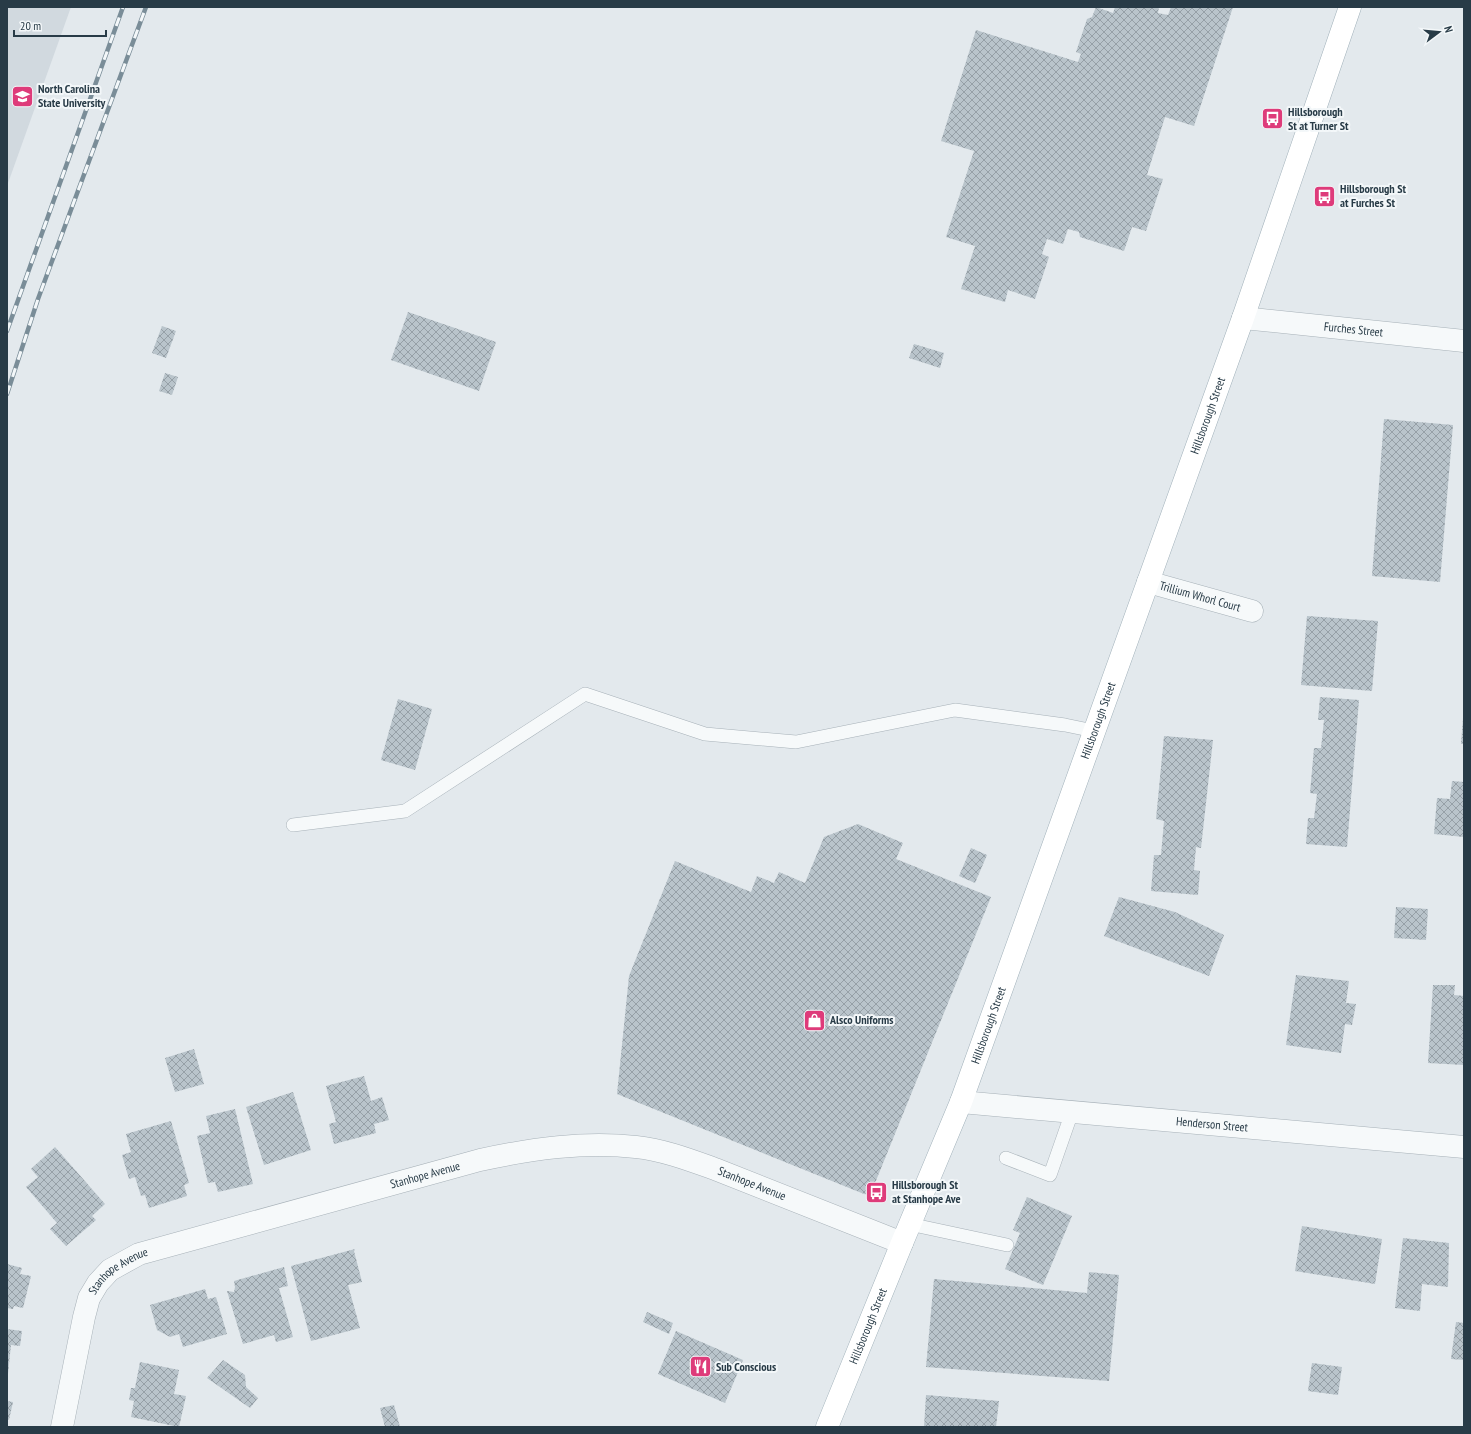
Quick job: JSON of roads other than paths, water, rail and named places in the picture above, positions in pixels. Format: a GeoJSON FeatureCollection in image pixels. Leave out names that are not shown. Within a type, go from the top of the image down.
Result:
{"type":"FeatureCollection","features":[{"type":"Feature","properties":{"kind":"main road","name":"Hillsborough Street"},"geometry":{"type":"LineString","coordinates":[[827,1427],[960,1102],[1243,318],[1350,7]]}},
{"type":"Feature","properties":{"kind":"street","name":"Furches Street"},"geometry":{"type":"LineString","coordinates":[[1243,318],[1464,341]]}},
{"type":"Feature","properties":{"kind":"street","name":"Trillium Whorl Court"},"geometry":{"type":"LineString","coordinates":[[1148,582],[1252,611]]}},
{"type":"Feature","properties":{"kind":"street","name":"Henderson Street"},"geometry":{"type":"LineString","coordinates":[[960,1102],[1464,1147]]}},
{"type":"Feature","properties":{"kind":"street","name":"Stanhope Avenue"},"geometry":{"type":"LineString","coordinates":[[62,1427],[84,1317],[90,1298],[102,1278],[110,1270],[139,1254],[492,1157],[575,1145],[637,1147],[664,1153],[716,1169],[906,1233]]}},
{"type":"Feature","properties":{"kind":"lane"},"geometry":{"type":"LineString","coordinates":[[293,824],[405,811],[585,694],[706,734],[796,742],[955,710],[1065,725],[1094,731]]}},
{"type":"Feature","properties":{"kind":"lane"},"geometry":{"type":"LineString","coordinates":[[1006,1158],[1050,1175],[1072,1112]]}},
{"type":"Feature","properties":{"kind":"lane"},"geometry":{"type":"LineString","coordinates":[[906,1233],[1007,1245]]}},
{"type":"Feature","properties":{"kind":"railway"},"geometry":{"type":"LineString","coordinates":[[7,331],[123,7]]}},
{"type":"Feature","properties":{"kind":"railway"},"geometry":{"type":"LineString","coordinates":[[7,394],[38,299],[146,7]]}},
{"type":"Feature","properties":{"kind":"place","name":"North Carolina State University"},"geometry":{"type":"Point","coordinates":[23,96]}},
{"type":"Feature","properties":{"kind":"place","name":"Hillsborough St at Turner St"},"geometry":{"type":"Point","coordinates":[1272,119]}},
{"type":"Feature","properties":{"kind":"place","name":"Hillsborough St at Furches St"},"geometry":{"type":"Point","coordinates":[1324,196]}},
{"type":"Feature","properties":{"kind":"place","name":"Alsco Uniforms"},"geometry":{"type":"Point","coordinates":[814,1020]}},
{"type":"Feature","properties":{"kind":"place","name":"Hillsborough St at Stanhope Ave"},"geometry":{"type":"Point","coordinates":[877,1192]}},
{"type":"Feature","properties":{"kind":"place","name":"Sub Conscious"},"geometry":{"type":"Point","coordinates":[701,1367]}}]}
